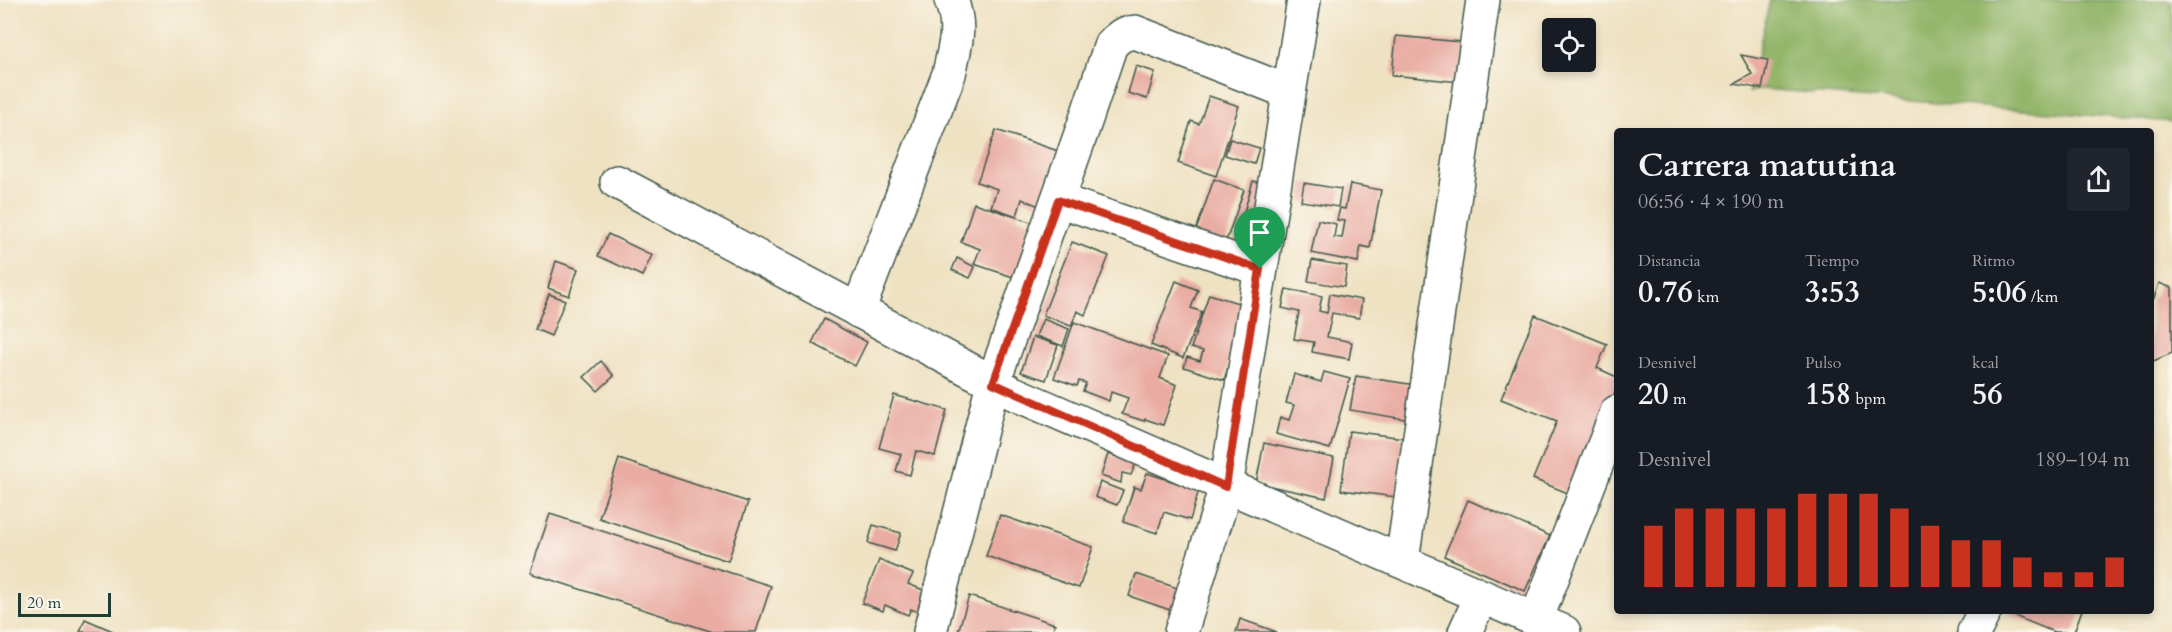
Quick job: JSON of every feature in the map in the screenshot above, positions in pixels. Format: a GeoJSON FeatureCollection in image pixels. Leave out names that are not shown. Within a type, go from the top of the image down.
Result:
{"type":"FeatureCollection","features":[{"type":"Feature","properties":{"kind":"street"},"geometry":{"type":"LineString","coordinates":[[858,311],[949,74],[955,49],[957,16],[951,0]]}},
{"type":"Feature","properties":{"kind":"street"},"geometry":{"type":"LineString","coordinates":[[1181,632],[1226,487],[1304,0]]}},
{"type":"Feature","properties":{"kind":"street"},"geometry":{"type":"LineString","coordinates":[[1402,561],[1483,0]]}},
{"type":"Feature","properties":{"kind":"street"},"geometry":{"type":"LineString","coordinates":[[930,632],[993,383],[1111,44],[1122,35],[1135,32],[1289,92]]}},
{"type":"Feature","properties":{"kind":"street"},"geometry":{"type":"LineString","coordinates":[[617,182],[993,383],[1226,487],[1550,626],[1614,422]]}},
{"type":"Feature","properties":{"kind":"street"},"geometry":{"type":"LineString","coordinates":[[1058,200],[1260,269]]}},
{"type":"Feature","properties":{"kind":"street"},"geometry":{"type":"LineString","coordinates":[[1465,632],[1481,597]]}},
{"type":"Feature","properties":{"kind":"street"},"geometry":{"type":"LineString","coordinates":[[1974,632],[1983,614]]}},
{"type":"Feature","properties":{"kind":"green space"},"geometry":{"type":"Polygon","coordinates":[[[1770,0],[2172,0],[2172,122],[1762,89],[1749,92],[1770,0]]]}},
{"type":"Feature","properties":{"kind":"building"},"geometry":{"type":"Polygon","coordinates":[[[1396,36],[1472,43],[1469,83],[1392,75],[1396,36]]]}},
{"type":"Feature","properties":{"kind":"building"},"geometry":{"type":"Polygon","coordinates":[[[1741,55],[1768,60],[1762,89],[1734,84],[1752,74],[1741,55]]]}},
{"type":"Feature","properties":{"kind":"building"},"geometry":{"type":"Polygon","coordinates":[[[1136,66],[1155,72],[1147,99],[1128,93],[1136,66]]]}},
{"type":"Feature","properties":{"kind":"building"},"geometry":{"type":"Polygon","coordinates":[[[1209,96],[1239,106],[1216,176],[1178,163],[1191,121],[1199,124],[1209,96]]]}},
{"type":"Feature","properties":{"kind":"building"},"geometry":{"type":"Polygon","coordinates":[[[996,130],[1058,151],[1039,206],[1022,199],[1017,216],[991,207],[997,189],[977,182],[996,130]]]}},
{"type":"Feature","properties":{"kind":"building"},"geometry":{"type":"Polygon","coordinates":[[[1230,139],[1259,148],[1254,164],[1225,155],[1230,139]]]}},
{"type":"Feature","properties":{"kind":"building"},"geometry":{"type":"Polygon","coordinates":[[[1214,179],[1244,190],[1223,250],[1193,239],[1214,179]]]}},
{"type":"Feature","properties":{"kind":"building"},"geometry":{"type":"Polygon","coordinates":[[[1253,181],[1268,185],[1247,258],[1232,253],[1253,181]]]}},
{"type":"Feature","properties":{"kind":"building"},"geometry":{"type":"Polygon","coordinates":[[[1304,183],[1341,189],[1338,207],[1301,201],[1304,183]]]}},
{"type":"Feature","properties":{"kind":"building"},"geometry":{"type":"Polygon","coordinates":[[[1350,184],[1381,190],[1370,248],[1361,246],[1358,262],[1311,253],[1318,220],[1336,224],[1334,237],[1342,238],[1345,221],[1337,220],[1340,208],[1345,209],[1350,184]]]}},
{"type":"Feature","properties":{"kind":"building"},"geometry":{"type":"Polygon","coordinates":[[[974,203],[1037,224],[1019,279],[974,264],[980,249],[961,242],[974,203]]]}},
{"type":"Feature","properties":{"kind":"building"},"geometry":{"type":"Polygon","coordinates":[[[608,234],[652,255],[642,276],[598,256],[608,234]]]}},
{"type":"Feature","properties":{"kind":"building"},"geometry":{"type":"Polygon","coordinates":[[[1072,242],[1109,256],[1085,315],[1077,311],[1071,326],[1043,315],[1072,242]]]}},
{"type":"Feature","properties":{"kind":"building"},"geometry":{"type":"Polygon","coordinates":[[[957,258],[975,267],[970,278],[952,270],[957,258]]]}},
{"type":"Feature","properties":{"kind":"building"},"geometry":{"type":"Polygon","coordinates":[[[1312,260],[1347,266],[1344,287],[1308,281],[1312,260]]]}},
{"type":"Feature","properties":{"kind":"building"},"geometry":{"type":"Polygon","coordinates":[[[556,261],[578,269],[569,296],[548,288],[556,261]]]}},
{"type":"Feature","properties":{"kind":"building"},"geometry":{"type":"Polygon","coordinates":[[[1176,281],[1198,290],[1191,308],[1202,312],[1183,358],[1151,345],[1176,281]]]}},
{"type":"Feature","properties":{"kind":"building"},"geometry":{"type":"Polygon","coordinates":[[[2159,283],[2172,288],[2172,353],[2154,361],[2154,298],[2159,283]]]}},
{"type":"Feature","properties":{"kind":"building"},"geometry":{"type":"Polygon","coordinates":[[[1286,289],[1322,296],[1319,311],[1327,313],[1330,294],[1362,300],[1359,318],[1332,313],[1327,337],[1352,342],[1349,359],[1312,352],[1314,342],[1294,339],[1299,312],[1282,308],[1286,289]]]}},
{"type":"Feature","properties":{"kind":"building"},"geometry":{"type":"Polygon","coordinates":[[[549,294],[565,300],[551,336],[535,329],[549,294]]]}},
{"type":"Feature","properties":{"kind":"building"},"geometry":{"type":"Polygon","coordinates":[[[1209,294],[1248,306],[1224,380],[1184,367],[1187,357],[1200,361],[1203,351],[1191,348],[1209,294]]]}},
{"type":"Feature","properties":{"kind":"building"},"geometry":{"type":"Polygon","coordinates":[[[1535,315],[1607,344],[1597,368],[1614,376],[1614,394],[1573,495],[1533,479],[1557,421],[1501,399],[1535,315]]]}},
{"type":"Feature","properties":{"kind":"building"},"geometry":{"type":"Polygon","coordinates":[[[824,319],[867,342],[855,366],[812,343],[824,319]]]}},
{"type":"Feature","properties":{"kind":"building"},"geometry":{"type":"Polygon","coordinates":[[[1043,319],[1069,329],[1063,346],[1036,336],[1043,319]]]}},
{"type":"Feature","properties":{"kind":"building"},"geometry":{"type":"Polygon","coordinates":[[[1074,322],[1168,356],[1160,378],[1177,385],[1163,425],[1122,414],[1128,398],[1111,392],[1109,401],[1083,391],[1086,383],[1079,381],[1077,386],[1054,378],[1074,322]]]}},
{"type":"Feature","properties":{"kind":"building"},"geometry":{"type":"Polygon","coordinates":[[[1033,337],[1058,345],[1046,380],[1021,372],[1033,337]]]}},
{"type":"Feature","properties":{"kind":"building"},"geometry":{"type":"Polygon","coordinates":[[[601,361],[614,376],[598,391],[584,377],[601,361]]]}},
{"type":"Feature","properties":{"kind":"building"},"geometry":{"type":"Polygon","coordinates":[[[1324,372],[1350,379],[1330,449],[1276,434],[1280,417],[1289,420],[1294,405],[1286,403],[1294,374],[1321,382],[1324,372]]]}},
{"type":"Feature","properties":{"kind":"building"},"geometry":{"type":"Polygon","coordinates":[[[1356,376],[1422,386],[1416,421],[1350,410],[1356,376]]]}},
{"type":"Feature","properties":{"kind":"building"},"geometry":{"type":"Polygon","coordinates":[[[894,395],[947,410],[935,456],[916,451],[910,475],[896,471],[901,454],[879,448],[894,395]]]}},
{"type":"Feature","properties":{"kind":"building"},"geometry":{"type":"Polygon","coordinates":[[[1349,431],[1404,438],[1396,497],[1341,490],[1349,431]]]}},
{"type":"Feature","properties":{"kind":"building"},"geometry":{"type":"Polygon","coordinates":[[[1264,443],[1334,458],[1326,498],[1256,483],[1264,443]]]}},
{"type":"Feature","properties":{"kind":"building"},"geometry":{"type":"Polygon","coordinates":[[[1108,454],[1136,463],[1131,475],[1122,473],[1121,483],[1101,476],[1108,454]]]}},
{"type":"Feature","properties":{"kind":"building"},"geometry":{"type":"Polygon","coordinates":[[[619,459],[748,502],[728,561],[599,518],[619,459]]]}},
{"type":"Feature","properties":{"kind":"building"},"geometry":{"type":"Polygon","coordinates":[[[1147,473],[1199,490],[1190,520],[1164,512],[1157,533],[1123,522],[1134,487],[1141,489],[1147,473]]]}},
{"type":"Feature","properties":{"kind":"building"},"geometry":{"type":"Polygon","coordinates":[[[1100,482],[1123,491],[1117,505],[1095,497],[1100,482]]]}},
{"type":"Feature","properties":{"kind":"building"},"geometry":{"type":"Polygon","coordinates":[[[1468,500],[1550,536],[1525,591],[1444,556],[1468,500]]]}},
{"type":"Feature","properties":{"kind":"building"},"geometry":{"type":"Polygon","coordinates":[[[550,514],[771,586],[756,632],[713,632],[530,573],[550,514]]]}},
{"type":"Feature","properties":{"kind":"building"},"geometry":{"type":"Polygon","coordinates":[[[1000,515],[1093,547],[1079,588],[986,556],[1000,515]]]}},
{"type":"Feature","properties":{"kind":"building"},"geometry":{"type":"Polygon","coordinates":[[[873,525],[901,533],[895,551],[868,543],[873,525]]]}},
{"type":"Feature","properties":{"kind":"building"},"geometry":{"type":"Polygon","coordinates":[[[879,560],[913,574],[908,584],[931,593],[922,614],[911,609],[908,615],[885,605],[883,611],[862,603],[879,560]]]}},
{"type":"Feature","properties":{"kind":"building"},"geometry":{"type":"Polygon","coordinates":[[[1136,574],[1180,589],[1173,611],[1129,596],[1136,574]]]}},
{"type":"Feature","properties":{"kind":"building"},"geometry":{"type":"Polygon","coordinates":[[[969,596],[1055,624],[1052,632],[958,632],[969,596]]]}},
{"type":"Feature","properties":{"kind":"building"},"geometry":{"type":"Polygon","coordinates":[[[2009,614],[2081,614],[2074,632],[2054,632],[2009,614]]]}},
{"type":"Feature","properties":{"kind":"building"},"geometry":{"type":"Polygon","coordinates":[[[85,619],[115,632],[80,632],[85,619]]]}},
{"type":"Feature","properties":{"kind":"building"},"geometry":{"type":"Polygon","coordinates":[[[1240,619],[1277,632],[1236,632],[1240,619]]]}},
{"type":"Feature","properties":{"kind":"route"},"geometry":{"type":"LineString","coordinates":[[1058,200],[1260,269],[1226,487],[993,383],[1058,200]]}}]}
